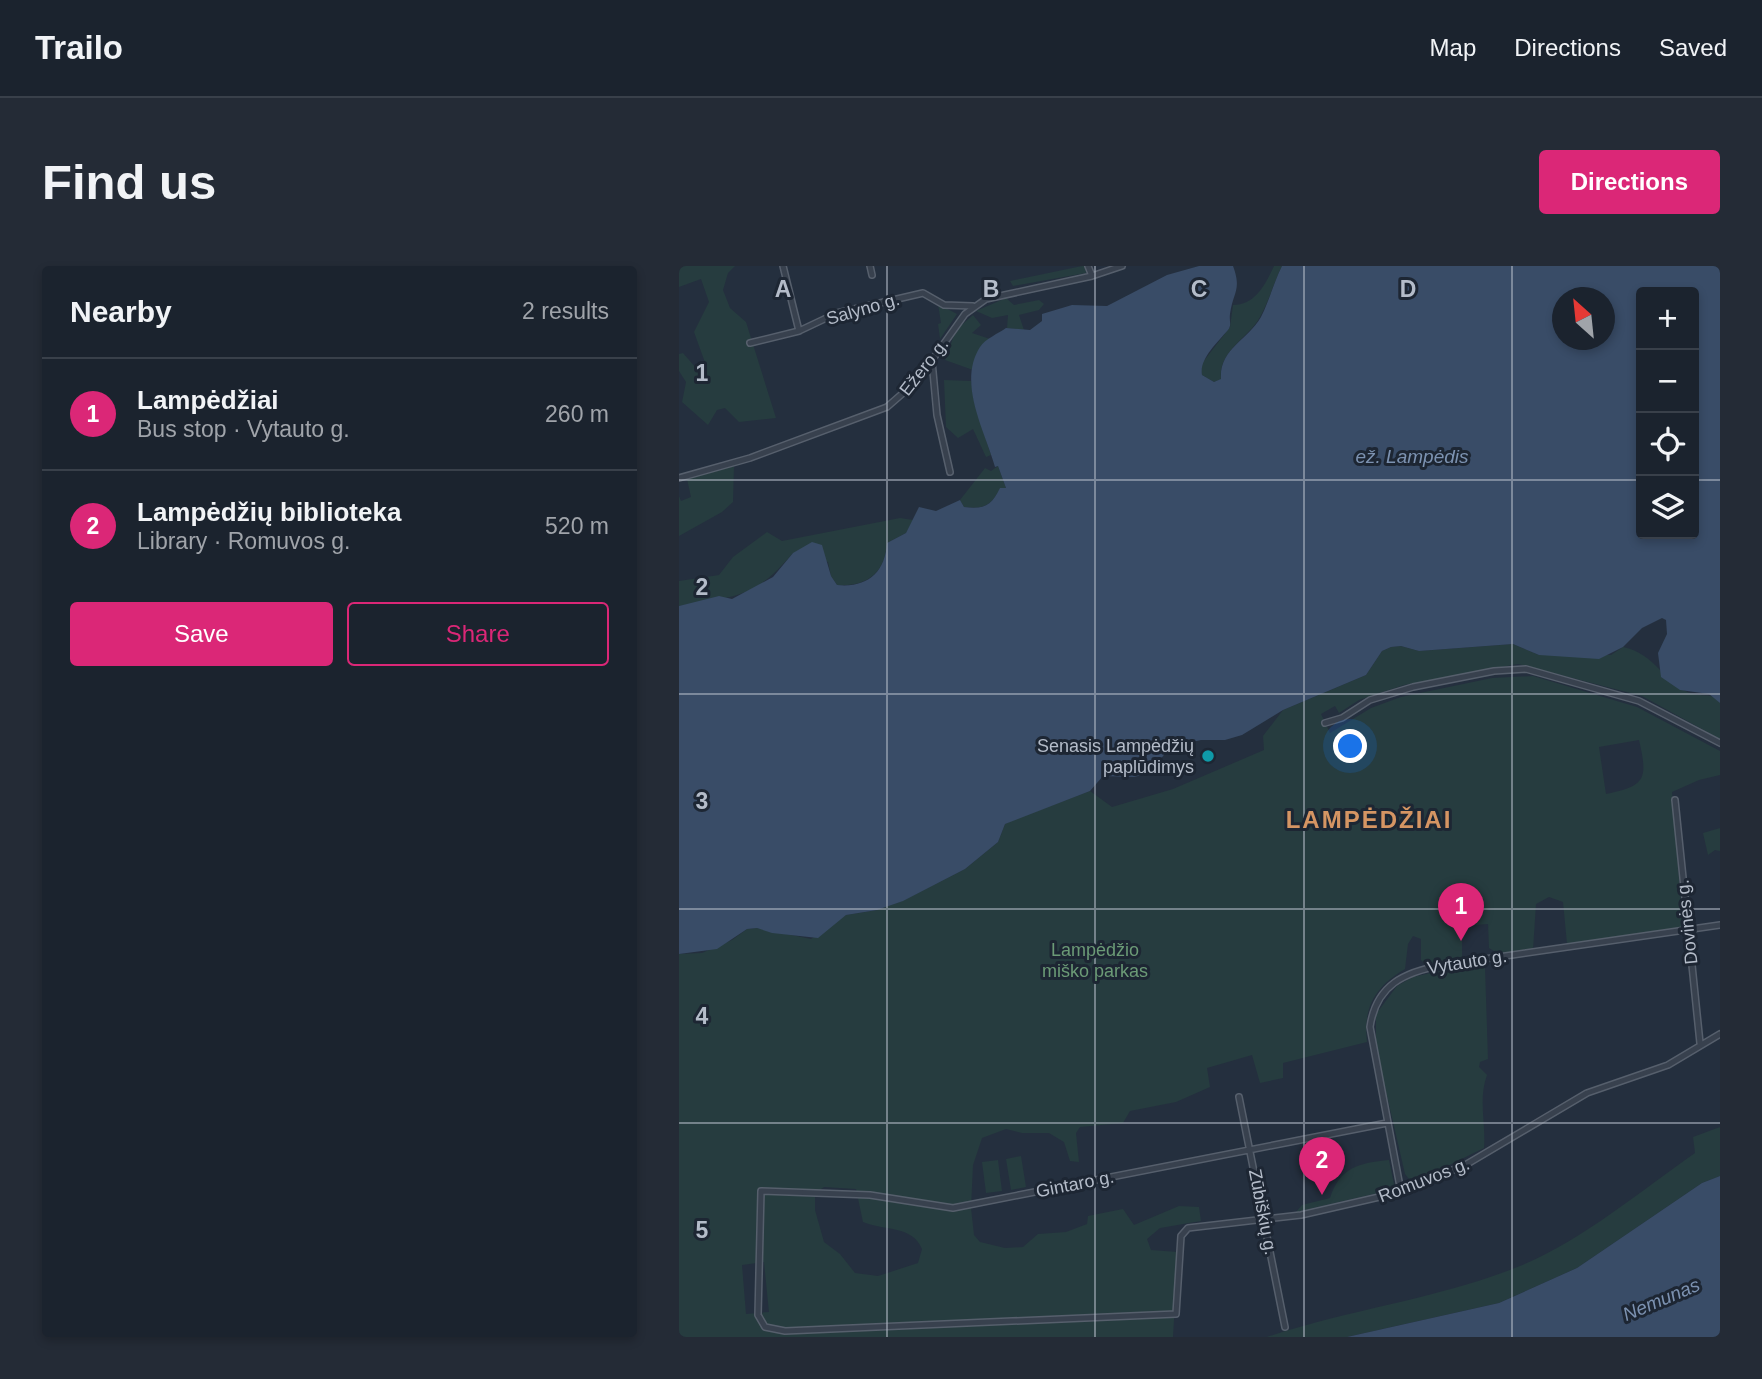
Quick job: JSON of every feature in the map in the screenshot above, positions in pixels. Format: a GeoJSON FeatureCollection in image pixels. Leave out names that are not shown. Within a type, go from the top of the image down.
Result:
{"type":"FeatureCollection","features":[{"type":"Feature","properties":{"kind":"street"},"geometry":{"type":"LineString","coordinates":[[783,266],[799,331]]}},
{"type":"Feature","properties":{"kind":"street"},"geometry":{"type":"LineString","coordinates":[[870,266],[872,275]]}},
{"type":"Feature","properties":{"kind":"street"},"geometry":{"type":"LineString","coordinates":[[1088,266],[1092,276]]}},
{"type":"Feature","properties":{"kind":"street","name":"Ežero g."},"geometry":{"type":"LineString","coordinates":[[679,478],[750,458],[887,407],[907,392],[932,361],[957,322],[975,306],[997,294],[1092,276],[1122,266]]}},
{"type":"Feature","properties":{"kind":"street","name":"Salyno g."},"geometry":{"type":"LineString","coordinates":[[750,342],[799,331],[837,313],[923,293],[944,305],[975,306]]}},
{"type":"Feature","properties":{"kind":"street"},"geometry":{"type":"LineString","coordinates":[[932,361],[937,415],[950,471]]}},
{"type":"Feature","properties":{"kind":"street"},"geometry":{"type":"LineString","coordinates":[[1325,723],[1342,718],[1370,700],[1413,687],[1494,671],[1526,670],[1639,701],[1720,743]]}},
{"type":"Feature","properties":{"kind":"street","name":"Dovinės g."},"geometry":{"type":"LineString","coordinates":[[1675,800],[1700,1043]]}},
{"type":"Feature","properties":{"kind":"street","name":"Vytauto g."},"geometry":{"type":"LineString","coordinates":[[1401,1192],[1370,1027],[1376,1001],[1403,975],[1443,965],[1720,925]]}},
{"type":"Feature","properties":{"kind":"street","name":"Romuvos g."},"geometry":{"type":"LineString","coordinates":[[1176,1314],[1184,1231],[1194,1226],[1339,1208],[1401,1192],[1486,1154],[1587,1093],[1668,1065],[1700,1043],[1720,1034]]}},
{"type":"Feature","properties":{"kind":"street","name":"Zūbiškių g."},"geometry":{"type":"LineString","coordinates":[[1239,1097],[1285,1327]]}},
{"type":"Feature","properties":{"kind":"street","name":"Gintaro g."},"geometry":{"type":"LineString","coordinates":[[1176,1314],[777,1331],[765,1327],[758,1315],[761,1191],[870,1195],[953,1208],[1387,1123]]}},
{"type":"Feature","properties":{"kind":"green space"},"geometry":{"type":"Polygon","coordinates":[[[679,266],[735,266],[728,273],[723,290],[730,308],[746,322],[776,418],[739,422],[725,408],[717,410],[708,425],[682,402],[686,382],[679,371],[679,354],[683,353],[696,368],[707,368],[694,332],[709,302],[701,279],[679,287],[679,266]]]}},
{"type":"Feature","properties":{"kind":"green space"},"geometry":{"type":"Polygon","coordinates":[[[1085,266],[1086,273],[1013,286],[1010,281],[1085,266]]]}},
{"type":"Feature","properties":{"kind":"green space"},"geometry":{"type":"Polygon","coordinates":[[[1274,266],[1282,266],[1263,311],[1255,325],[1224,361],[1221,380],[1214,382],[1202,375],[1200,366],[1230,327],[1233,305],[1253,298],[1263,287],[1274,266]]]}},
{"type":"Feature","properties":{"kind":"green space"},"geometry":{"type":"Polygon","coordinates":[[[1006,298],[1014,305],[1039,300],[1044,304],[1039,310],[1019,315],[1024,330],[1007,328],[1008,315],[992,318],[976,311],[1006,298]]]}},
{"type":"Feature","properties":{"kind":"green space"},"geometry":{"type":"Polygon","coordinates":[[[938,304],[957,314],[940,339],[938,324],[941,323],[938,304]]]}},
{"type":"Feature","properties":{"kind":"green space"},"geometry":{"type":"Polygon","coordinates":[[[973,315],[981,325],[972,333],[990,339],[981,346],[973,370],[945,360],[956,330],[973,315]]]}},
{"type":"Feature","properties":{"kind":"green space"},"geometry":{"type":"Polygon","coordinates":[[[944,380],[971,381],[975,405],[991,455],[986,457],[973,429],[958,438],[946,427],[944,380]]]}},
{"type":"Feature","properties":{"kind":"green space"},"geometry":{"type":"Polygon","coordinates":[[[734,466],[733,502],[722,512],[679,536],[679,496],[681,501],[691,497],[687,479],[734,466]]]}},
{"type":"Feature","properties":{"kind":"green space"},"geometry":{"type":"Polygon","coordinates":[[[998,466],[1006,488],[1000,489],[986,505],[977,508],[964,507],[960,500],[985,468],[991,471],[998,466]]]}},
{"type":"Feature","properties":{"kind":"green space"},"geometry":{"type":"Polygon","coordinates":[[[900,518],[913,520],[906,533],[887,543],[886,554],[878,570],[873,576],[857,584],[837,585],[831,576],[828,562],[793,553],[779,569],[754,588],[729,597],[679,606],[679,581],[719,575],[733,557],[767,532],[782,541],[900,518]]]}},
{"type":"Feature","properties":{"kind":"green space","name":"Lampėdžio miško parkas"},"geometry":{"type":"Polygon","coordinates":[[[1513,644],[1539,655],[1611,655],[1623,647],[1644,656],[1681,688],[1717,699],[1720,703],[1720,739],[1642,696],[1518,664],[1404,685],[1359,700],[1339,713],[1335,706],[1321,714],[1330,733],[1371,708],[1401,697],[1492,678],[1533,676],[1637,707],[1720,751],[1720,775],[1699,780],[1672,792],[1683,927],[1567,944],[1563,902],[1549,897],[1536,904],[1533,950],[1499,954],[1489,948],[1488,924],[1462,926],[1462,958],[1425,964],[1421,960],[1421,939],[1413,936],[1408,944],[1405,969],[1386,983],[1369,1008],[1367,1042],[1283,1063],[1283,1078],[1260,1083],[1252,1055],[1207,1068],[1210,1087],[1176,1102],[1130,1111],[1123,1123],[1080,1127],[1076,1133],[1079,1162],[1070,1161],[1064,1142],[1049,1133],[1022,1133],[1006,1129],[982,1138],[973,1165],[971,1208],[974,1235],[980,1242],[1005,1248],[1023,1247],[1038,1234],[1066,1232],[1087,1224],[1088,1216],[1123,1209],[1134,1225],[1179,1206],[1199,1207],[1201,1221],[1160,1228],[1147,1239],[1151,1250],[1178,1252],[1173,1337],[679,1337],[679,954],[702,953],[732,940],[747,929],[757,928],[811,939],[846,915],[877,910],[902,901],[965,869],[998,842],[1005,824],[1011,821],[1090,791],[1112,807],[1173,789],[1264,750],[1263,736],[1283,710],[1366,675],[1382,651],[1391,647],[1401,646],[1419,651],[1513,644]],[[1639,740],[1599,747],[1606,794],[1629,788],[1641,779],[1643,764],[1639,740]],[[824,1187],[815,1193],[815,1210],[824,1242],[840,1254],[855,1273],[878,1276],[918,1263],[922,1249],[912,1236],[863,1222],[856,1189],[824,1187]],[[764,1262],[742,1265],[746,1314],[769,1312],[764,1262]]]}},
{"type":"Feature","properties":{"kind":"green space"},"geometry":{"type":"Polygon","coordinates":[[[1720,828],[1720,851],[1715,850],[1708,855],[1703,833],[1720,828]]]}},
{"type":"Feature","properties":{"kind":"green space"},"geometry":{"type":"Polygon","coordinates":[[[1475,963],[1484,964],[1485,967],[1488,1059],[1480,1062],[1479,1067],[1487,1075],[1483,1102],[1484,1148],[1419,1180],[1409,1179],[1405,1174],[1376,1048],[1376,1014],[1397,986],[1413,977],[1475,963]]]}},
{"type":"Feature","properties":{"kind":"green space"},"geometry":{"type":"Polygon","coordinates":[[[1720,1127],[1720,1176],[1702,1183],[1577,1268],[1499,1303],[1347,1337],[1267,1337],[1426,1296],[1520,1266],[1566,1243],[1610,1214],[1695,1153],[1693,1137],[1720,1127]]]}},
{"type":"Feature","properties":{"kind":"green space"},"geometry":{"type":"Polygon","coordinates":[[[1021,1156],[1026,1187],[1011,1190],[1006,1159],[1021,1156]]]}},
{"type":"Feature","properties":{"kind":"green space"},"geometry":{"type":"Polygon","coordinates":[[[998,1160],[1002,1191],[986,1193],[982,1162],[998,1160]]]}},
{"type":"Feature","properties":{"kind":"green space"},"geometry":{"type":"Polygon","coordinates":[[[1389,1160],[1395,1189],[1296,1212],[1302,1205],[1330,1198],[1339,1179],[1352,1169],[1389,1160]]]}},
{"type":"Feature","properties":{"kind":"water","name":"ež. Lampėdis"},"geometry":{"type":"Polygon","coordinates":[[[1199,266],[1233,266],[1237,286],[1230,326],[1210,351],[1202,369],[1202,375],[1214,382],[1221,379],[1229,352],[1261,317],[1282,266],[1720,266],[1720,703],[1709,694],[1680,690],[1661,677],[1658,653],[1667,634],[1666,620],[1662,618],[1642,628],[1623,647],[1599,659],[1539,655],[1513,644],[1419,651],[1401,646],[1391,647],[1382,651],[1366,675],[1283,710],[1242,735],[1225,740],[1201,740],[1170,747],[1150,773],[1134,777],[1103,776],[1090,791],[1005,824],[998,842],[965,869],[903,901],[877,910],[846,915],[818,938],[772,933],[757,928],[747,929],[717,949],[679,954],[679,606],[719,596],[732,599],[773,577],[793,553],[812,542],[822,545],[831,576],[837,585],[857,584],[873,576],[878,570],[886,554],[887,543],[906,533],[919,507],[936,511],[960,500],[964,507],[977,508],[986,505],[994,499],[1000,488],[1006,488],[998,466],[995,467],[972,391],[971,376],[980,347],[1006,328],[1030,330],[1042,321],[1042,314],[1072,305],[1107,306],[1167,275],[1199,266]]]}},
{"type":"Feature","properties":{"kind":"water","name":"Nemunas"},"geometry":{"type":"Polygon","coordinates":[[[1720,1176],[1720,1337],[1347,1337],[1499,1303],[1577,1268],[1702,1183],[1720,1176]]]}},
{"type":"Feature","properties":{"kind":"place","name":"Senasis Lampėdžių paplūdimys"},"geometry":{"type":"Point","coordinates":[1208,756]}},
{"type":"Feature","properties":{"kind":"place","name":"Lampėdžiai"},"geometry":{"type":"Point","coordinates":[1461,941]}},
{"type":"Feature","properties":{"kind":"place","name":"Lampėdžių biblioteka"},"geometry":{"type":"Point","coordinates":[1322,1195]}},
{"type":"Feature","properties":{"kind":"district","name":"LAMPĖDŽIAI"},"geometry":{"type":"Point","coordinates":[1369,820]}}]}
